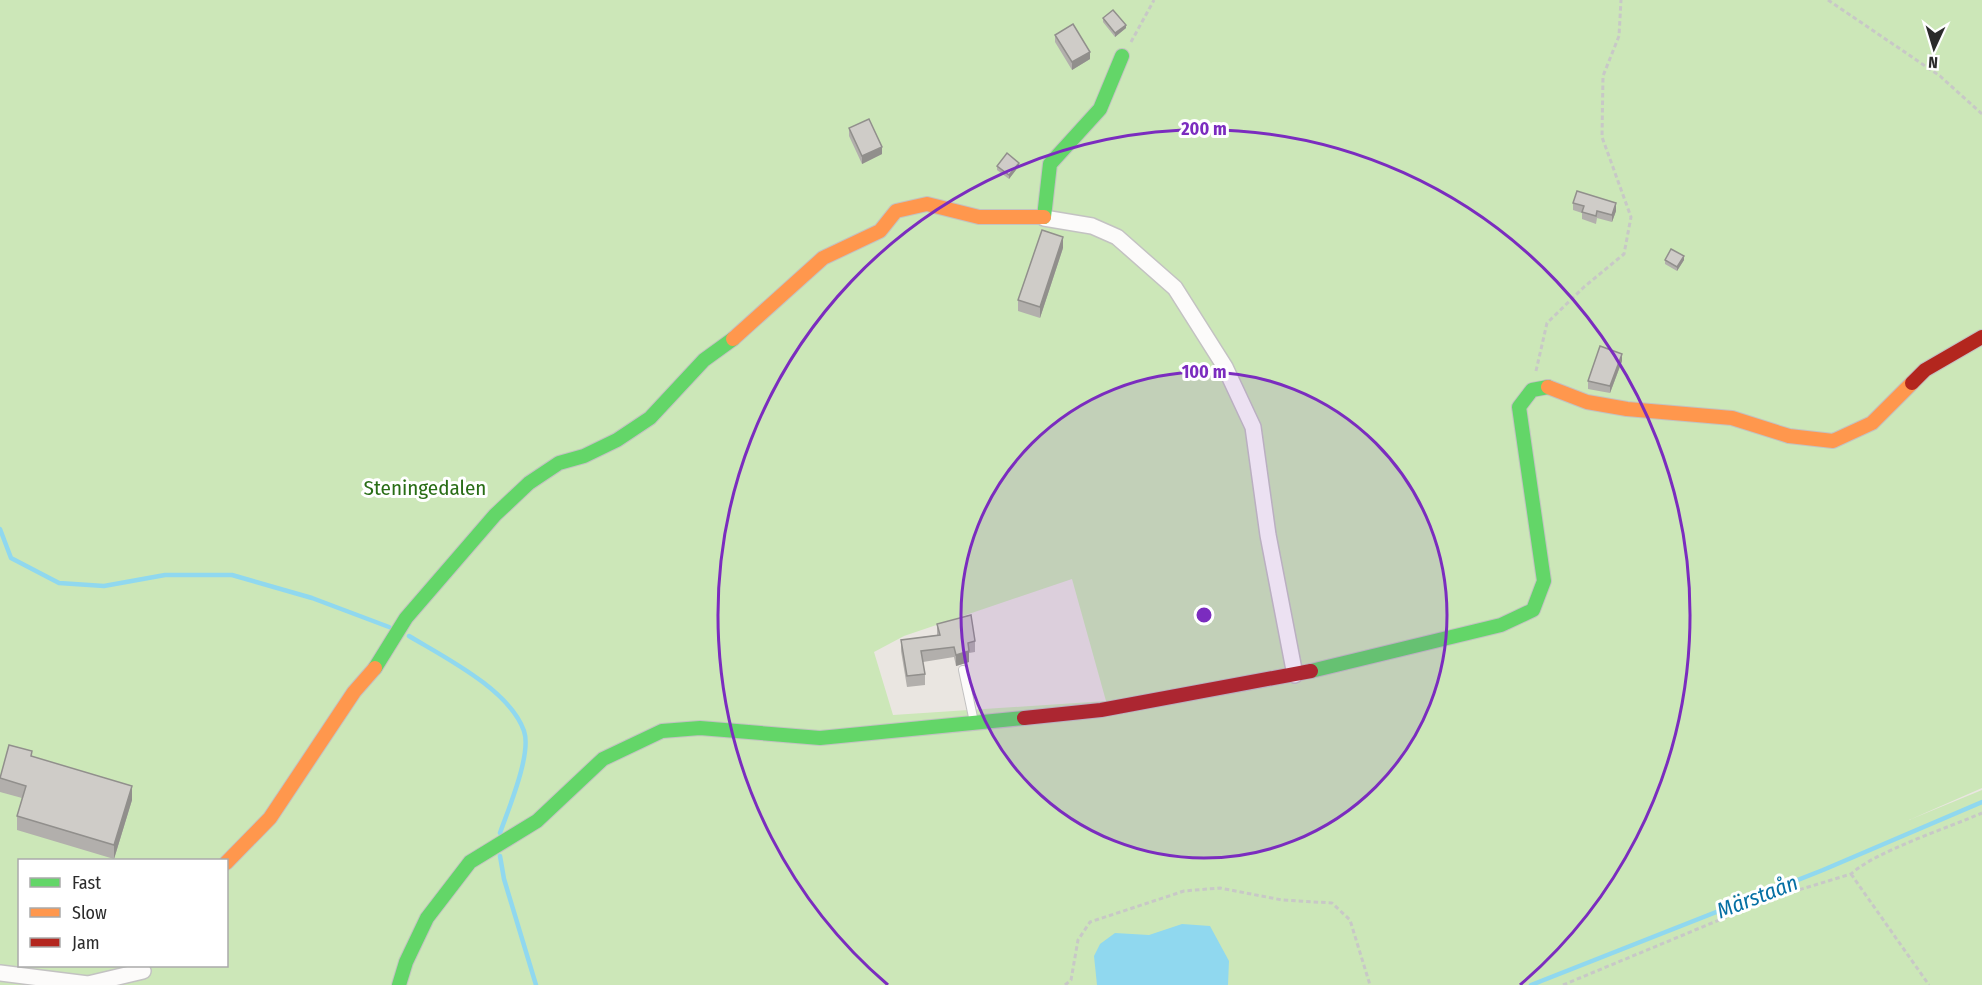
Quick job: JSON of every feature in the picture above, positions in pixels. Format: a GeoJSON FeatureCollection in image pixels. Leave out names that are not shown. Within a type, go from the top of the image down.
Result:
{"type":"FeatureCollection","features":[{"type":"Feature","properties":{"kind":"street"},"geometry":{"type":"LineString","coordinates":[[1044,218],[1050,164],[1100,109],[1122,56]]}},
{"type":"Feature","properties":{"kind":"street"},"geometry":{"type":"LineString","coordinates":[[228,862],[270,818],[354,692],[378,664],[406,618],[495,515],[529,483],[559,463],[584,456],[618,440],[650,418],[704,360],[750,326],[823,258],[880,231],[896,211],[927,204],[980,217],[1044,218],[1092,226],[1117,237],[1175,288],[1225,367],[1253,428],[1268,535],[1295,675]]}},
{"type":"Feature","properties":{"kind":"street"},"geometry":{"type":"LineString","coordinates":[[399,985],[406,962],[427,918],[471,862],[537,821],[603,759],[662,731],[700,728],[820,738],[1101,710],[1295,675],[1501,625],[1533,610],[1544,581],[1519,407],[1532,390],[1547,386],[1587,402],[1627,409],[1732,418],[1789,436],[1833,441],[1872,423],[1925,370],[1982,337]]}},
{"type":"Feature","properties":{"kind":"street"},"geometry":{"type":"LineString","coordinates":[[0,973],[88,984],[144,974]]}},
{"type":"Feature","properties":{"kind":"lane"},"geometry":{"type":"LineString","coordinates":[[963,670],[974,723]]}},
{"type":"Feature","properties":{"kind":"path"},"geometry":{"type":"LineString","coordinates":[[1122,56],[1154,0]]}},
{"type":"Feature","properties":{"kind":"path"},"geometry":{"type":"LineString","coordinates":[[1532,390],[1547,323],[1584,286],[1624,254],[1631,218],[1602,137],[1603,76],[1619,36],[1621,0]]}},
{"type":"Feature","properties":{"kind":"path"},"geometry":{"type":"LineString","coordinates":[[1828,0],[1940,76],[1982,114]]}},
{"type":"Feature","properties":{"kind":"path"},"geometry":{"type":"LineString","coordinates":[[1563,985],[1772,898],[1851,874],[1858,867],[1982,813]]}},
{"type":"Feature","properties":{"kind":"path"},"geometry":{"type":"LineString","coordinates":[[1851,874],[1929,985]]}},
{"type":"Feature","properties":{"kind":"path"},"geometry":{"type":"LineString","coordinates":[[1065,985],[1071,980],[1078,940],[1089,922],[1184,891],[1220,888],[1282,900],[1332,903],[1350,920],[1370,985]]}},
{"type":"Feature","properties":{"kind":"green space","name":"Steningedalen"},"geometry":{"type":"Polygon","coordinates":[[[0,0],[1982,0],[1982,788],[1909,820],[1982,790],[1982,985],[0,985],[0,0]],[[1072,579],[904,636],[874,652],[893,715],[1106,701],[1072,579]]]}},
{"type":"Feature","properties":{"kind":"water"},"geometry":{"type":"Polygon","coordinates":[[[1182,924],[1210,926],[1229,961],[1228,985],[1097,985],[1094,956],[1100,944],[1115,933],[1149,935],[1182,924]]]}},
{"type":"Feature","properties":{"kind":"building"},"geometry":{"type":"Polygon","coordinates":[[[1113,10],[1126,25],[1115,33],[1103,18],[1113,10]]]}},
{"type":"Feature","properties":{"kind":"building"},"geometry":{"type":"Polygon","coordinates":[[[1073,24],[1090,52],[1072,62],[1055,35],[1073,24]]]}},
{"type":"Feature","properties":{"kind":"building"},"geometry":{"type":"Polygon","coordinates":[[[869,119],[882,147],[862,156],[849,128],[869,119]]]}},
{"type":"Feature","properties":{"kind":"building"},"geometry":{"type":"Polygon","coordinates":[[[1007,153],[1019,163],[1009,175],[997,166],[1007,153]]]}},
{"type":"Feature","properties":{"kind":"building"},"geometry":{"type":"Polygon","coordinates":[[[1577,191],[1616,203],[1612,215],[1597,211],[1596,216],[1582,212],[1584,206],[1573,203],[1577,191]]]}},
{"type":"Feature","properties":{"kind":"building"},"geometry":{"type":"Polygon","coordinates":[[[1042,230],[1063,237],[1040,307],[1018,300],[1042,230]]]}},
{"type":"Feature","properties":{"kind":"building"},"geometry":{"type":"Polygon","coordinates":[[[1671,249],[1684,256],[1677,267],[1665,260],[1671,249]]]}},
{"type":"Feature","properties":{"kind":"building"},"geometry":{"type":"Polygon","coordinates":[[[1600,346],[1622,354],[1610,386],[1588,381],[1600,346]]]}},
{"type":"Feature","properties":{"kind":"building"},"geometry":{"type":"Polygon","coordinates":[[[971,615],[975,641],[968,643],[969,651],[956,655],[954,647],[921,651],[925,674],[907,676],[901,640],[940,635],[937,624],[971,615]]]}},
{"type":"Feature","properties":{"kind":"building"},"geometry":{"type":"Polygon","coordinates":[[[9,745],[32,751],[31,756],[132,786],[114,845],[17,816],[26,786],[0,778],[9,745]]]}},
{"type":"Feature","properties":{"kind":"waterway"},"geometry":{"type":"LineString","coordinates":[[0,529],[11,558],[59,583],[104,586],[165,575],[232,575],[312,598],[389,627]]}},
{"type":"Feature","properties":{"kind":"waterway"},"geometry":{"type":"LineString","coordinates":[[409,636],[457,664],[491,688],[516,716],[524,731],[526,741],[522,767],[500,833]]}},
{"type":"Feature","properties":{"kind":"waterway","name":"Märstaån"},"geometry":{"type":"LineString","coordinates":[[1531,985],[1823,870],[1982,802]]}},
{"type":"Feature","properties":{"kind":"waterway"},"geometry":{"type":"LineString","coordinates":[[500,856],[504,879],[536,985]]}},
{"type":"Feature","properties":{"kind":"traffic: fast"},"geometry":{"type":"LineString","coordinates":[[1044,217],[1050,164],[1100,109],[1122,56]]}},
{"type":"Feature","properties":{"kind":"traffic: fast"},"geometry":{"type":"LineString","coordinates":[[375,668],[406,618],[495,515],[529,483],[559,463],[584,456],[617,440],[650,418],[704,360],[733,339]]}},
{"type":"Feature","properties":{"kind":"traffic: fast"},"geometry":{"type":"LineString","coordinates":[[1311,671],[1501,625],[1533,610],[1544,581],[1519,407],[1532,390],[1548,387]]}},
{"type":"Feature","properties":{"kind":"traffic: fast"},"geometry":{"type":"LineString","coordinates":[[399,985],[406,962],[427,918],[470,862],[537,821],[603,759],[662,731],[700,728],[820,738],[1024,718]]}},
{"type":"Feature","properties":{"kind":"traffic: slow"},"geometry":{"type":"LineString","coordinates":[[733,339],[823,258],[880,231],[896,211],[927,204],[979,217],[1044,217]]}},
{"type":"Feature","properties":{"kind":"traffic: slow"},"geometry":{"type":"LineString","coordinates":[[1548,387],[1587,402],[1627,409],[1732,418],[1789,436],[1833,441],[1872,423],[1912,383]]}},
{"type":"Feature","properties":{"kind":"traffic: slow"},"geometry":{"type":"LineString","coordinates":[[228,861],[270,818],[354,692],[375,668]]}},
{"type":"Feature","properties":{"kind":"traffic: jam"},"geometry":{"type":"LineString","coordinates":[[1912,383],[1925,370],[1982,337]]}},
{"type":"Feature","properties":{"kind":"traffic: jam"},"geometry":{"type":"LineString","coordinates":[[1024,718],[1101,710],[1311,671]]}}]}
